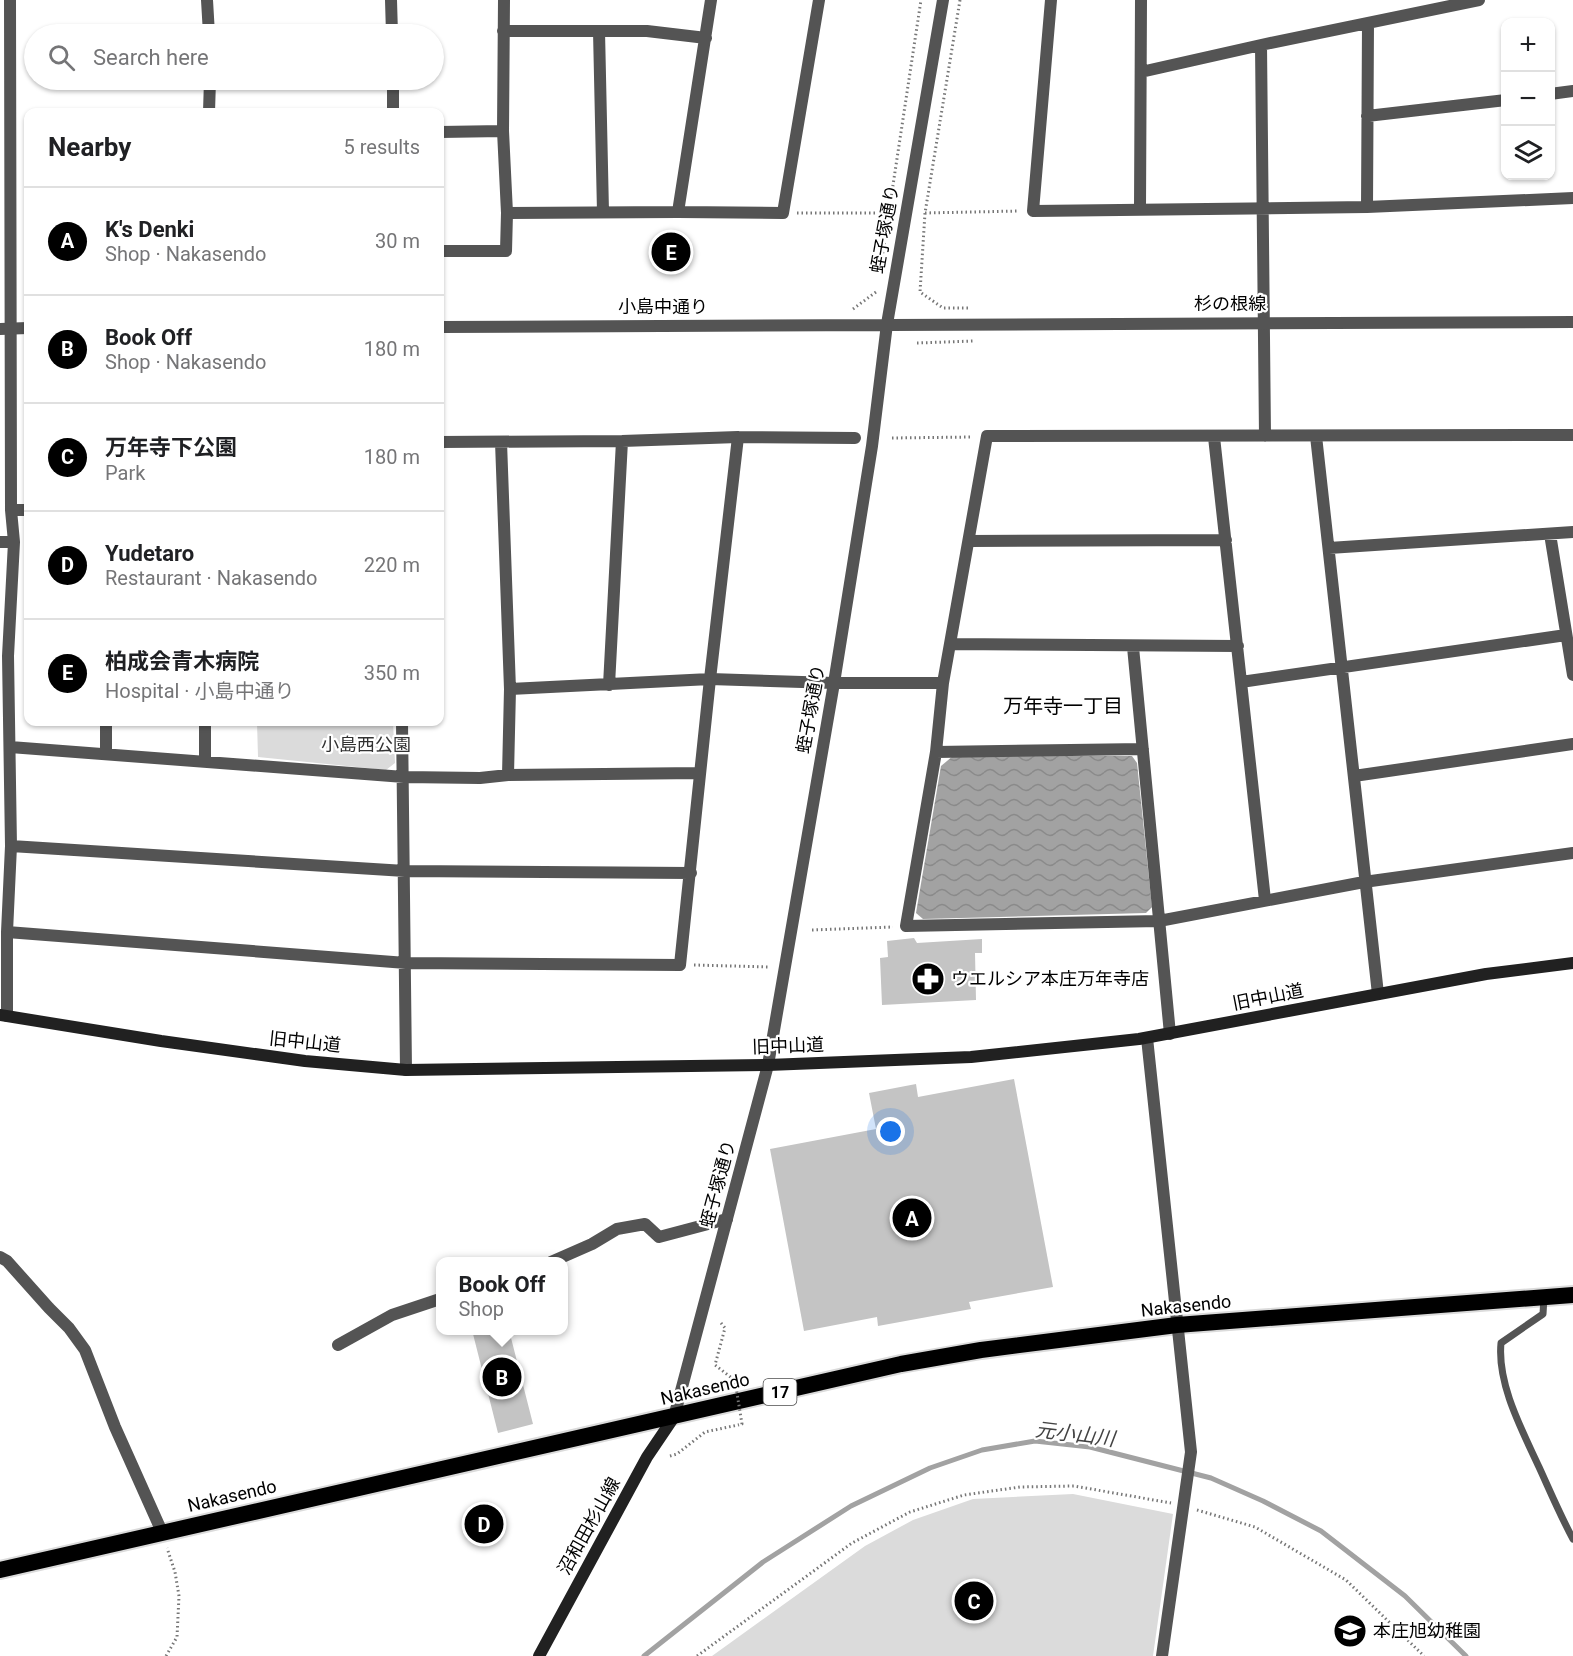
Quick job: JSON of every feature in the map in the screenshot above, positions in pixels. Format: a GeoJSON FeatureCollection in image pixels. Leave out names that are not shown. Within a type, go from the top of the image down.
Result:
{"type":"FeatureCollection","features":[{"type":"Feature","properties":{"kind":"highway","name":"Nakasendo"},"geometry":{"type":"LineString","coordinates":[[0,1570],[924,1360],[981,1350],[1177,1325],[1573,1295]]}},
{"type":"Feature","properties":{"kind":"main road","name":"旧中山道"},"geometry":{"type":"LineString","coordinates":[[4,1015],[260,1055],[406,1070],[768,1065],[971,1057],[1147,1038],[1486,974],[1573,963]]}},
{"type":"Feature","properties":{"kind":"main road","name":"沼和田杉山線"},"geometry":{"type":"LineString","coordinates":[[539,1656],[647,1457],[674,1417]]}},
{"type":"Feature","properties":{"kind":"street"},"geometry":{"type":"LineString","coordinates":[[4,1015],[7,932],[4,887],[11,846],[10,747],[4,656],[14,542],[11,510],[6,328],[10,0]]}},
{"type":"Feature","properties":{"kind":"street"},"geometry":{"type":"LineString","coordinates":[[207,0],[208,24]]}},
{"type":"Feature","properties":{"kind":"street"},"geometry":{"type":"LineString","coordinates":[[391,0],[392,24]]}},
{"type":"Feature","properties":{"kind":"street"},"geometry":{"type":"LineString","coordinates":[[444,251],[506,251],[504,0]]}},
{"type":"Feature","properties":{"kind":"street"},"geometry":{"type":"LineString","coordinates":[[678,212],[711,0]]}},
{"type":"Feature","properties":{"kind":"street"},"geometry":{"type":"LineString","coordinates":[[507,213],[783,213],[819,0]]}},
{"type":"Feature","properties":{"kind":"street","name":"蛭子塚通り"},"geometry":{"type":"LineString","coordinates":[[674,1417],[768,1065],[872,446],[886,324],[943,0]]}},
{"type":"Feature","properties":{"kind":"street"},"geometry":{"type":"LineString","coordinates":[[1051,0],[1032,211],[1366,207],[1573,198]]}},
{"type":"Feature","properties":{"kind":"street"},"geometry":{"type":"LineString","coordinates":[[1140,208],[1141,0]]}},
{"type":"Feature","properties":{"kind":"street"},"geometry":{"type":"LineString","coordinates":[[1141,72],[1479,0]]}},
{"type":"Feature","properties":{"kind":"street"},"geometry":{"type":"LineString","coordinates":[[1366,207],[1368,23]]}},
{"type":"Feature","properties":{"kind":"street"},"geometry":{"type":"LineString","coordinates":[[503,31],[647,32],[706,38]]}},
{"type":"Feature","properties":{"kind":"street"},"geometry":{"type":"LineString","coordinates":[[599,31],[603,212]]}},
{"type":"Feature","properties":{"kind":"street"},"geometry":{"type":"LineString","coordinates":[[1261,45],[1265,436]]}},
{"type":"Feature","properties":{"kind":"street"},"geometry":{"type":"LineString","coordinates":[[209,108],[210,90]]}},
{"type":"Feature","properties":{"kind":"street"},"geometry":{"type":"LineString","coordinates":[[393,90],[393,108]]}},
{"type":"Feature","properties":{"kind":"street"},"geometry":{"type":"LineString","coordinates":[[1555,93],[1573,91]]}},
{"type":"Feature","properties":{"kind":"street"},"geometry":{"type":"LineString","coordinates":[[1367,116],[1501,101]]}},
{"type":"Feature","properties":{"kind":"street"},"geometry":{"type":"LineString","coordinates":[[444,132],[504,131]]}},
{"type":"Feature","properties":{"kind":"street","name":"杉の根線"},"geometry":{"type":"LineString","coordinates":[[886,324],[1573,322]]}},
{"type":"Feature","properties":{"kind":"street","name":"小島中通り"},"geometry":{"type":"LineString","coordinates":[[444,327],[886,324]]}},
{"type":"Feature","properties":{"kind":"street"},"geometry":{"type":"LineString","coordinates":[[6,328],[24,328]]}},
{"type":"Feature","properties":{"kind":"street"},"geometry":{"type":"LineString","coordinates":[[1573,435],[987,436],[943,682],[936,752],[906,926],[1159,921],[1364,882],[1573,854]]}},
{"type":"Feature","properties":{"kind":"street"},"geometry":{"type":"LineString","coordinates":[[1316,436],[1378,994]]}},
{"type":"Feature","properties":{"kind":"street"},"geometry":{"type":"LineString","coordinates":[[7,932],[406,963],[680,965],[738,437]]}},
{"type":"Feature","properties":{"kind":"street"},"geometry":{"type":"LineString","coordinates":[[444,442],[622,441],[738,437],[855,438]]}},
{"type":"Feature","properties":{"kind":"street"},"geometry":{"type":"LineString","coordinates":[[1214,437],[1265,900]]}},
{"type":"Feature","properties":{"kind":"street"},"geometry":{"type":"LineString","coordinates":[[609,685],[622,441]]}},
{"type":"Feature","properties":{"kind":"street"},"geometry":{"type":"LineString","coordinates":[[501,442],[510,689],[508,775]]}},
{"type":"Feature","properties":{"kind":"street"},"geometry":{"type":"LineString","coordinates":[[11,510],[24,510]]}},
{"type":"Feature","properties":{"kind":"street"},"geometry":{"type":"LineString","coordinates":[[1329,548],[1573,532]]}},
{"type":"Feature","properties":{"kind":"street"},"geometry":{"type":"LineString","coordinates":[[1550,534],[1573,675]]}},
{"type":"Feature","properties":{"kind":"street"},"geometry":{"type":"LineString","coordinates":[[969,541],[1226,540]]}},
{"type":"Feature","properties":{"kind":"street"},"geometry":{"type":"LineString","coordinates":[[0,542],[14,542]]}},
{"type":"Feature","properties":{"kind":"street"},"geometry":{"type":"LineString","coordinates":[[1242,682],[1566,635]]}},
{"type":"Feature","properties":{"kind":"street"},"geometry":{"type":"LineString","coordinates":[[950,644],[1238,646]]}},
{"type":"Feature","properties":{"kind":"street"},"geometry":{"type":"LineString","coordinates":[[1133,647],[1170,1034]]}},
{"type":"Feature","properties":{"kind":"street"},"geometry":{"type":"LineString","coordinates":[[510,689],[710,679],[834,683],[943,682]]}},
{"type":"Feature","properties":{"kind":"street"},"geometry":{"type":"LineString","coordinates":[[106,726],[106,754]]}},
{"type":"Feature","properties":{"kind":"street"},"geometry":{"type":"LineString","coordinates":[[205,726],[205,762]]}},
{"type":"Feature","properties":{"kind":"street"},"geometry":{"type":"LineString","coordinates":[[402,726],[406,1070]]}},
{"type":"Feature","properties":{"kind":"street"},"geometry":{"type":"LineString","coordinates":[[1354,776],[1573,744]]}},
{"type":"Feature","properties":{"kind":"street"},"geometry":{"type":"LineString","coordinates":[[10,747],[404,777],[480,778],[508,775],[700,773]]}},
{"type":"Feature","properties":{"kind":"street"},"geometry":{"type":"LineString","coordinates":[[936,752],[1143,749]]}},
{"type":"Feature","properties":{"kind":"street"},"geometry":{"type":"LineString","coordinates":[[11,846],[405,871],[690,873]]}},
{"type":"Feature","properties":{"kind":"street"},"geometry":{"type":"LineString","coordinates":[[1147,1038],[1191,1452],[1162,1656]]}},
{"type":"Feature","properties":{"kind":"street"},"geometry":{"type":"LineString","coordinates":[[562,1257],[592,1244],[617,1229],[645,1224],[658,1237],[727,1219]]}},
{"type":"Feature","properties":{"kind":"street"},"geometry":{"type":"LineString","coordinates":[[0,1257],[7,1261],[48,1308],[69,1328],[85,1350],[115,1427],[162,1532]]}},
{"type":"Feature","properties":{"kind":"street"},"geometry":{"type":"LineString","coordinates":[[338,1345],[392,1314],[436,1301]]}},
{"type":"Feature","properties":{"kind":"lane"},"geometry":{"type":"LineString","coordinates":[[1544,1297],[1543,1314],[1502,1343],[1500,1360],[1516,1416],[1554,1504],[1573,1539]]}},
{"type":"Feature","properties":{"kind":"path"},"geometry":{"type":"LineString","coordinates":[[880,271],[921,0]]}},
{"type":"Feature","properties":{"kind":"path"},"geometry":{"type":"LineString","coordinates":[[920,292],[925,213],[960,0]]}},
{"type":"Feature","properties":{"kind":"path"},"geometry":{"type":"LineString","coordinates":[[925,213],[1032,211]]}},
{"type":"Feature","properties":{"kind":"path"},"geometry":{"type":"LineString","coordinates":[[783,213],[888,213]]}},
{"type":"Feature","properties":{"kind":"path"},"geometry":{"type":"LineString","coordinates":[[876,294],[878,282]]}},
{"type":"Feature","properties":{"kind":"path"},"geometry":{"type":"LineString","coordinates":[[892,438],[987,436]]}},
{"type":"Feature","properties":{"kind":"path"},"geometry":{"type":"LineString","coordinates":[[812,930],[906,926]]}},
{"type":"Feature","properties":{"kind":"path"},"geometry":{"type":"LineString","coordinates":[[680,965],[769,967]]}},
{"type":"Feature","properties":{"kind":"path"},"geometry":{"type":"LineString","coordinates":[[670,1456],[677,1454],[705,1432],[742,1424],[735,1381],[715,1365],[725,1328],[721,1323]]}},
{"type":"Feature","properties":{"kind":"path"},"geometry":{"type":"LineString","coordinates":[[697,1656],[852,1543],[910,1512],[964,1495],[1020,1487],[1074,1486],[1185,1501],[1255,1527],[1346,1580],[1424,1656]]}},
{"type":"Feature","properties":{"kind":"path"},"geometry":{"type":"LineString","coordinates":[[162,1532],[175,1572],[179,1596],[177,1637],[166,1656]]}},
{"type":"Feature","properties":{"kind":"green space","name":"小島西公園"},"geometry":{"type":"Polygon","coordinates":[[[257,726],[393,726],[395,763],[386,770],[258,757],[257,726]]]}},
{"type":"Feature","properties":{"kind":"green space"},"geometry":{"type":"Polygon","coordinates":[[[1073,1494],[1173,1514],[1153,1656],[712,1656],[865,1546],[913,1520],[973,1499],[1073,1494]]]}},
{"type":"Feature","properties":{"kind":"water"},"geometry":{"type":"Polygon","coordinates":[[[953,756],[1132,756],[1137,763],[1152,907],[1146,913],[923,919],[916,913],[941,766],[953,756]]]}},
{"type":"Feature","properties":{"kind":"building","name":"ウエルシア本庄万年寺店"},"geometry":{"type":"Polygon","coordinates":[[[914,938],[917,943],[982,939],[982,953],[975,953],[976,1000],[882,1005],[880,958],[888,957],[887,941],[914,938]]]}},
{"type":"Feature","properties":{"kind":"building"},"geometry":{"type":"Polygon","coordinates":[[[1014,1079],[1053,1287],[969,1302],[971,1309],[878,1326],[877,1317],[804,1331],[770,1149],[876,1129],[869,1093],[916,1084],[918,1097],[1014,1079]]]}},
{"type":"Feature","properties":{"kind":"building"},"geometry":{"type":"Polygon","coordinates":[[[473,1335],[510,1335],[533,1424],[498,1433],[473,1335]]]}},
{"type":"Feature","properties":{"kind":"waterway","name":"元小山川"},"geometry":{"type":"LineString","coordinates":[[644,1656],[763,1562],[851,1506],[930,1468],[982,1450],[1035,1441],[1090,1447],[1211,1478],[1263,1501],[1321,1531],[1405,1596],[1466,1656]]}},
{"type":"Feature","properties":{"kind":"place","name":"柏成会青木病院"},"geometry":{"type":"Point","coordinates":[671,252]}},
{"type":"Feature","properties":{"kind":"place","name":"ウエルシア本庄万年寺店"},"geometry":{"type":"Point","coordinates":[928,979]}},
{"type":"Feature","properties":{"kind":"place","name":"K's Denki"},"geometry":{"type":"Point","coordinates":[912,1218]}},
{"type":"Feature","properties":{"kind":"place","name":"Book Off"},"geometry":{"type":"Point","coordinates":[502,1377]}},
{"type":"Feature","properties":{"kind":"place","name":"Yudetaro"},"geometry":{"type":"Point","coordinates":[484,1524]}},
{"type":"Feature","properties":{"kind":"place","name":"万年寺下公園"},"geometry":{"type":"Point","coordinates":[974,1601]}},
{"type":"Feature","properties":{"kind":"place","name":"本庄旭幼稚園"},"geometry":{"type":"Point","coordinates":[1350,1631]}},
{"type":"Feature","properties":{"kind":"district","name":"万年寺一丁目"},"geometry":{"type":"Point","coordinates":[1063,706]}}]}
